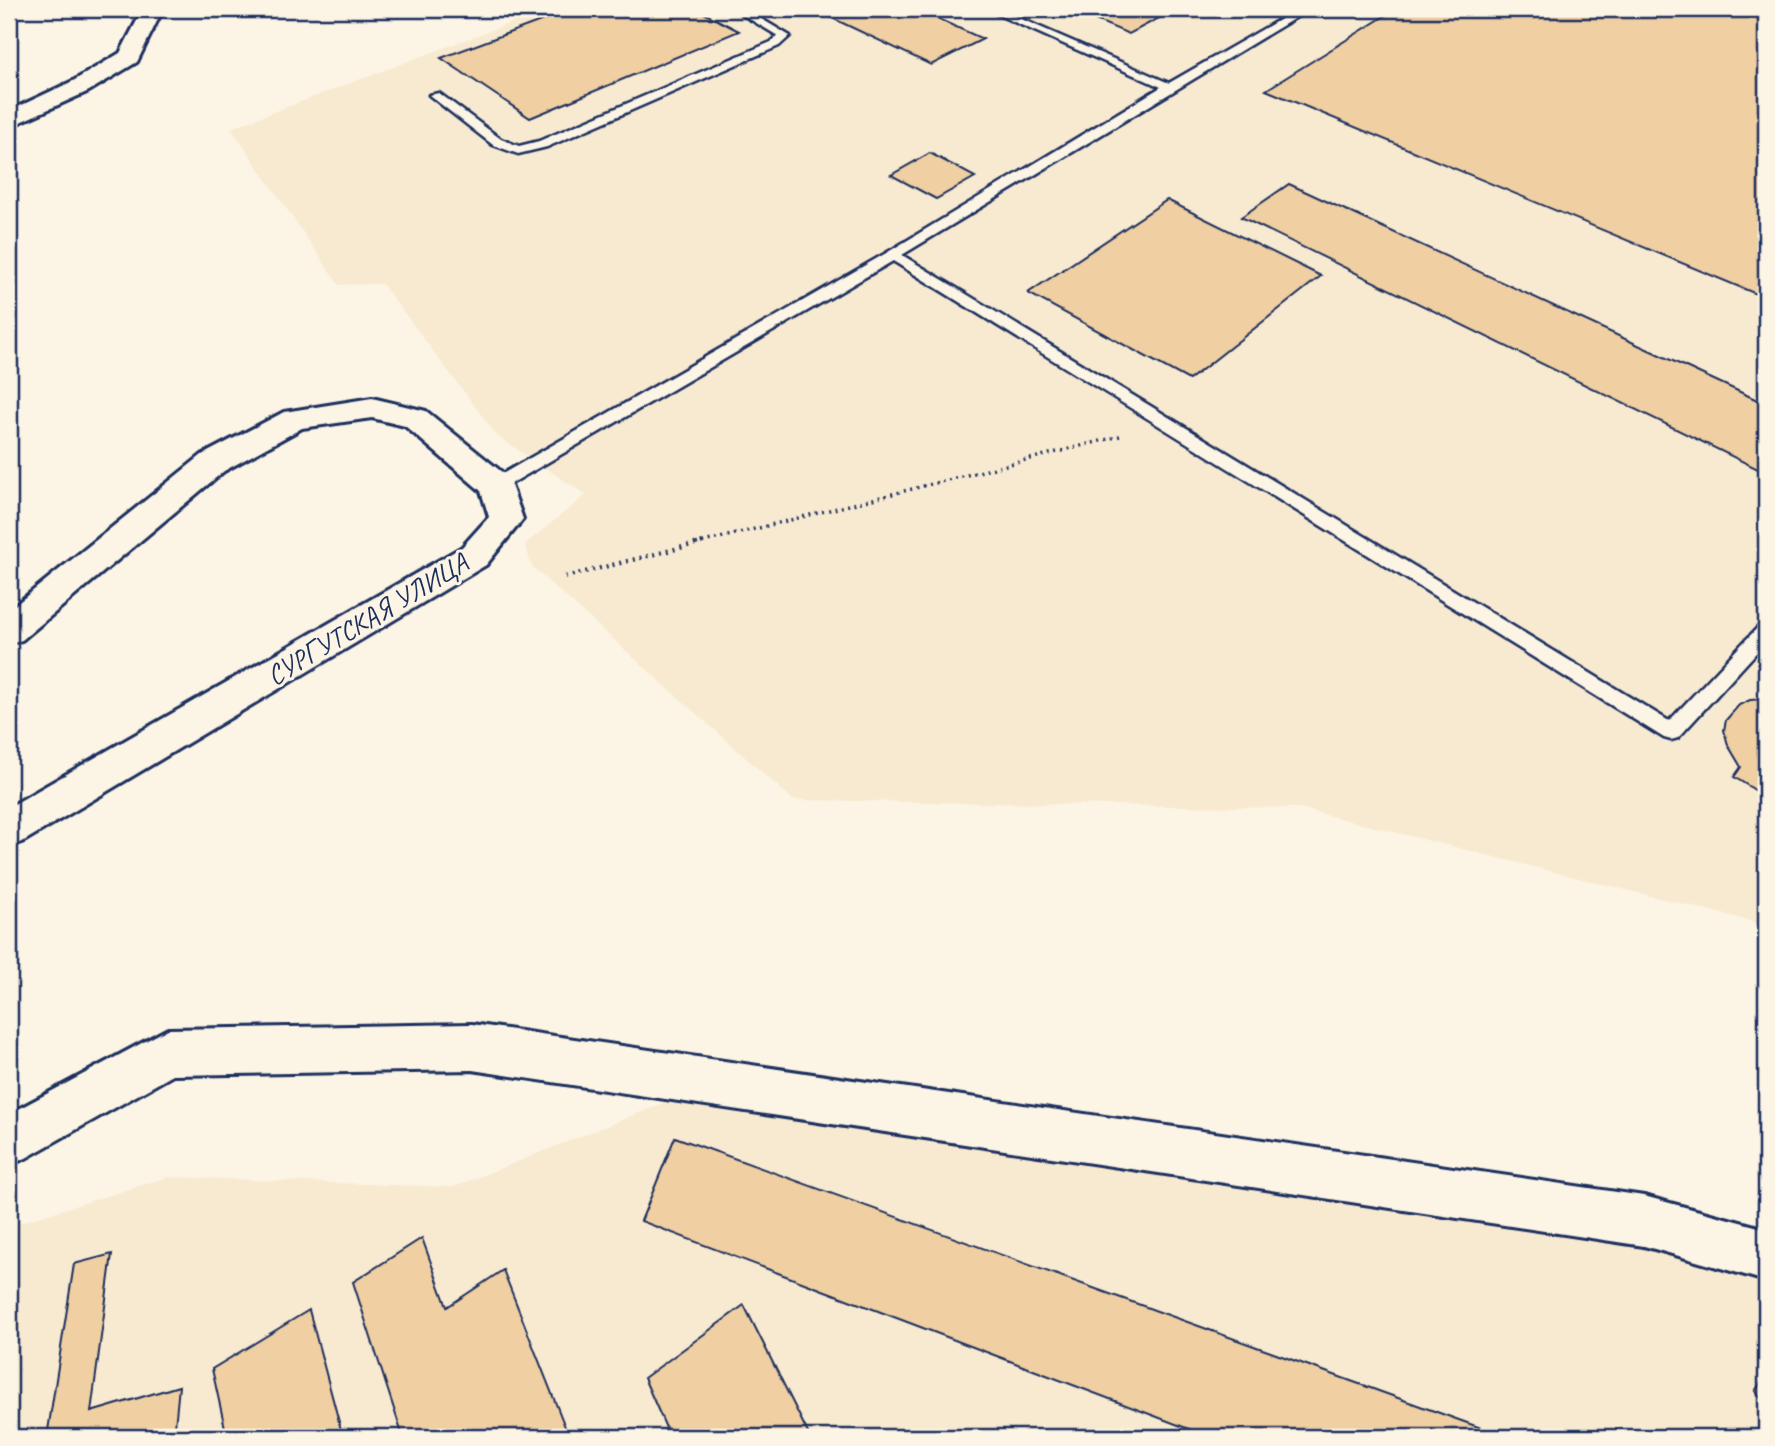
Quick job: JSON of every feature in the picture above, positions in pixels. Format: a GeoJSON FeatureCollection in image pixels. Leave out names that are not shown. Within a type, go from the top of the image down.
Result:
{"type":"FeatureCollection","features":[{"type":"Feature","properties":{"kind":"street"},"geometry":{"type":"LineString","coordinates":[[9,120],[82,86],[129,57],[153,9]]}},
{"type":"Feature","properties":{"kind":"street"},"geometry":{"type":"LineString","coordinates":[[9,630],[213,463],[295,419],[372,408],[415,418],[496,485]]}},
{"type":"Feature","properties":{"kind":"street","name":"СУРГУТСКАЯ УЛИЦА"},"geometry":{"type":"LineString","coordinates":[[9,828],[474,556],[506,519],[496,485]]}},
{"type":"Feature","properties":{"kind":"street"},"geometry":{"type":"LineString","coordinates":[[9,1141],[168,1052],[472,1047],[1644,1221],[1766,1255]]}},
{"type":"Feature","properties":{"kind":"lane"},"geometry":{"type":"LineString","coordinates":[[435,95],[497,142],[518,150],[543,144],[775,44],[785,36],[737,9]]}},
{"type":"Feature","properties":{"kind":"lane"},"geometry":{"type":"LineString","coordinates":[[990,9],[1170,87]]}},
{"type":"Feature","properties":{"kind":"lane"},"geometry":{"type":"LineString","coordinates":[[496,485],[893,255],[1170,87],[1305,9]]}},
{"type":"Feature","properties":{"kind":"lane"},"geometry":{"type":"LineString","coordinates":[[893,255],[1671,732],[1766,630]]}},
{"type":"Feature","properties":{"kind":"path"},"geometry":{"type":"LineString","coordinates":[[565,577],[1126,434]]}},
{"type":"Feature","properties":{"kind":"shaded area"},"geometry":{"type":"Polygon","coordinates":[[[547,9],[1766,9],[1766,925],[1298,808],[793,800],[532,567],[525,544],[586,495],[498,437],[382,284],[339,285],[231,128],[547,9]]]}},
{"type":"Feature","properties":{"kind":"shaded area"},"geometry":{"type":"Polygon","coordinates":[[[666,1102],[1670,1252],[1766,1279],[1766,1437],[9,1437],[9,1226],[168,1177],[454,1187],[666,1102]]]}},
{"type":"Feature","properties":{"kind":"building"},"geometry":{"type":"Polygon","coordinates":[[[573,9],[696,9],[739,31],[530,118],[441,58],[573,9]]]}},
{"type":"Feature","properties":{"kind":"building"},"geometry":{"type":"Polygon","coordinates":[[[813,9],[916,9],[983,39],[931,65],[813,9]]]}},
{"type":"Feature","properties":{"kind":"building"},"geometry":{"type":"Polygon","coordinates":[[[1069,9],[1176,9],[1129,34],[1069,9]]]}},
{"type":"Feature","properties":{"kind":"building"},"geometry":{"type":"Polygon","coordinates":[[[1396,9],[1766,9],[1766,298],[1266,90],[1396,9]]]}},
{"type":"Feature","properties":{"kind":"building"},"geometry":{"type":"Polygon","coordinates":[[[930,153],[975,177],[936,199],[891,175],[930,153]]]}},
{"type":"Feature","properties":{"kind":"building"},"geometry":{"type":"Polygon","coordinates":[[[1289,184],[1766,404],[1766,473],[1241,217],[1289,184]]]}},
{"type":"Feature","properties":{"kind":"building"},"geometry":{"type":"Polygon","coordinates":[[[1167,200],[1321,276],[1189,380],[1028,293],[1167,200]]]}},
{"type":"Feature","properties":{"kind":"building"},"geometry":{"type":"Polygon","coordinates":[[[1764,699],[1766,797],[1734,777],[1741,767],[1728,745],[1724,730],[1726,720],[1739,705],[1750,700],[1764,699]]]}},
{"type":"Feature","properties":{"kind":"building"},"geometry":{"type":"Polygon","coordinates":[[[675,1137],[1506,1437],[1210,1437],[641,1221],[675,1137]]]}},
{"type":"Feature","properties":{"kind":"building"},"geometry":{"type":"Polygon","coordinates":[[[422,1238],[447,1307],[503,1270],[569,1437],[403,1437],[353,1282],[422,1238]]]}},
{"type":"Feature","properties":{"kind":"building"},"geometry":{"type":"Polygon","coordinates":[[[112,1254],[91,1412],[179,1386],[174,1437],[47,1437],[74,1264],[112,1254]]]}},
{"type":"Feature","properties":{"kind":"building"},"geometry":{"type":"Polygon","coordinates":[[[744,1305],[810,1437],[670,1437],[644,1378],[744,1305]]]}},
{"type":"Feature","properties":{"kind":"building"},"geometry":{"type":"Polygon","coordinates":[[[309,1310],[343,1437],[227,1437],[212,1369],[309,1310]]]}},
{"type":"Feature","properties":{"kind":"building"},"geometry":{"type":"Polygon","coordinates":[[[1766,1376],[1766,1403],[1755,1391],[1766,1376]]]}}]}
